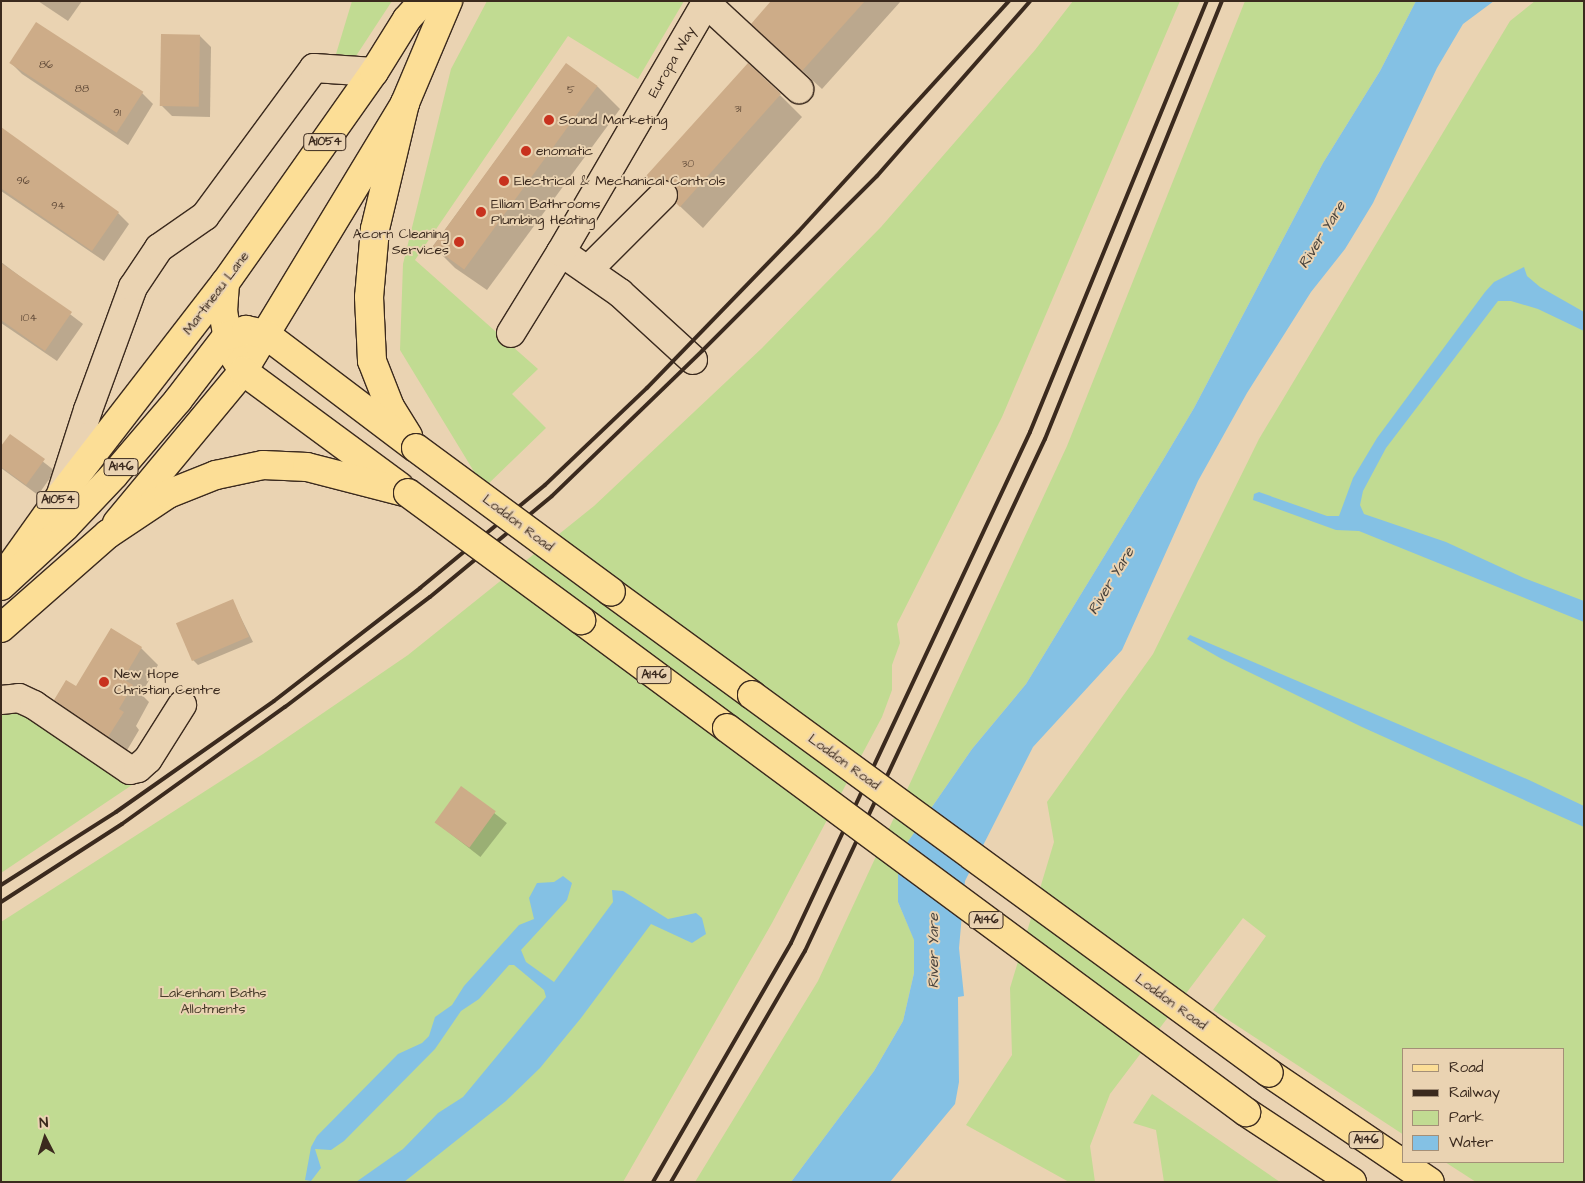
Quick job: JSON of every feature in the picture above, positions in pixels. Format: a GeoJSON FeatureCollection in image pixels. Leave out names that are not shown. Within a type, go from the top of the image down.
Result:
{"type":"FeatureCollection","features":[{"type":"Feature","properties":{"kind":"main road","name":"Martineau Lane"},"geometry":{"type":"LineString","coordinates":[[1,579],[61,495],[225,282],[374,72],[408,19],[423,1]]}},
{"type":"Feature","properties":{"kind":"main road"},"geometry":{"type":"LineString","coordinates":[[243,371],[405,102],[448,1]]}},
{"type":"Feature","properties":{"kind":"main road","name":"A146"},"geometry":{"type":"LineString","coordinates":[[405,102],[376,229],[369,297],[372,361],[390,407],[416,448]]}},
{"type":"Feature","properties":{"kind":"main road","name":"A146"},"geometry":{"type":"LineString","coordinates":[[225,282],[222,311],[227,336],[230,350],[243,371],[1246,1112],[1352,1182]]}},
{"type":"Feature","properties":{"kind":"main road"},"geometry":{"type":"LineString","coordinates":[[227,336],[246,330],[265,334]]}},
{"type":"Feature","properties":{"kind":"main road","name":"Loddon Road"},"geometry":{"type":"LineString","coordinates":[[265,334],[611,592],[1269,1073],[1430,1182]]}},
{"type":"Feature","properties":{"kind":"main road","name":"A146"},"geometry":{"type":"LineString","coordinates":[[1,586],[65,527],[114,475],[178,400],[227,336]]}},
{"type":"Feature","properties":{"kind":"main road","name":"A146"},"geometry":{"type":"LineString","coordinates":[[108,534],[243,371]]}},
{"type":"Feature","properties":{"kind":"main road","name":"A146"},"geometry":{"type":"LineString","coordinates":[[1,628],[108,534],[168,494],[216,475],[263,465],[307,467],[408,493]]}},
{"type":"Feature","properties":{"kind":"street"},"geometry":{"type":"LineString","coordinates":[[707,2],[799,90]]}},
{"type":"Feature","properties":{"kind":"street","name":"Europa Way"},"geometry":{"type":"LineString","coordinates":[[511,333],[561,252],[707,2]]}},
{"type":"Feature","properties":{"kind":"street"},"geometry":{"type":"LineString","coordinates":[[61,495],[88,410],[134,287],[159,248],[205,216],[314,68],[374,72]]}},
{"type":"Feature","properties":{"kind":"street"},"geometry":{"type":"LineString","coordinates":[[588,270],[663,195]]}},
{"type":"Feature","properties":{"kind":"street"},"geometry":{"type":"LineString","coordinates":[[561,252],[620,293],[693,360]]}},
{"type":"Feature","properties":{"kind":"street"},"geometry":{"type":"LineString","coordinates":[[1,700],[19,698],[34,705],[130,770],[138,768],[148,759],[182,705]]}},
{"type":"Feature","properties":{"kind":"green space"},"geometry":{"type":"Polygon","coordinates":[[[352,1],[392,1],[356,56],[336,54],[352,1]]]}},
{"type":"Feature","properties":{"kind":"green space"},"geometry":{"type":"Polygon","coordinates":[[[487,1],[684,1],[638,79],[568,36],[415,260],[538,369],[512,394],[546,428],[484,488],[400,350],[403,264],[451,69],[487,1]]]}},
{"type":"Feature","properties":{"kind":"green space","name":"Lakenham Baths Allotments"},"geometry":{"type":"Polygon","coordinates":[[[1073,1],[1180,1],[1002,417],[897,624],[900,643],[892,665],[892,690],[882,717],[772,923],[623,1182],[1,1182],[1,922],[263,754],[408,655],[594,506],[761,349],[881,227],[1035,50],[1073,1]]]}},
{"type":"Feature","properties":{"kind":"green space"},"geometry":{"type":"Polygon","coordinates":[[[1245,1],[1416,1],[1380,71],[1323,163],[1194,408],[1163,460],[1026,684],[972,749],[898,856],[898,902],[914,939],[914,973],[903,1021],[874,1071],[791,1182],[695,1182],[818,981],[1067,446],[1245,1]]]}},
{"type":"Feature","properties":{"kind":"green space"},"geometry":{"type":"Polygon","coordinates":[[[1535,1],[1584,1],[1584,1182],[1476,1182],[1447,1163],[1565,1163],[1565,1048],[1402,1048],[1402,1134],[1213,1010],[1266,936],[1243,918],[1110,1094],[1090,1146],[1095,1182],[1069,1182],[966,1125],[1012,1055],[1010,988],[1054,842],[1047,802],[1153,654],[1259,439],[1510,21],[1535,1]]]}},
{"type":"Feature","properties":{"kind":"green space"},"geometry":{"type":"Polygon","coordinates":[[[17,706],[132,785],[1,873],[1,714],[17,706]]]}},
{"type":"Feature","properties":{"kind":"green space"},"geometry":{"type":"Polygon","coordinates":[[[1152,1094],[1280,1182],[1164,1182],[1156,1130],[1133,1123],[1152,1094]]]}},
{"type":"Feature","properties":{"kind":"water","name":"River Yare"},"geometry":{"type":"Polygon","coordinates":[[[1416,1],[1494,1],[1463,24],[1437,68],[1373,203],[1345,249],[1311,292],[1247,393],[1198,481],[1122,650],[1033,747],[965,881],[959,948],[964,996],[958,997],[959,1082],[955,1104],[890,1182],[791,1182],[874,1071],[903,1021],[914,973],[914,940],[898,902],[898,856],[972,749],[1026,684],[1163,460],[1194,408],[1323,163],[1380,71],[1416,1]]]}},
{"type":"Feature","properties":{"kind":"water"},"geometry":{"type":"Polygon","coordinates":[[[1524,267],[1527,276],[1540,287],[1584,312],[1584,331],[1538,309],[1511,301],[1498,301],[1386,448],[1363,491],[1360,505],[1364,514],[1446,542],[1524,578],[1584,601],[1584,622],[1359,531],[1336,530],[1253,500],[1254,494],[1259,492],[1327,516],[1339,516],[1353,478],[1377,438],[1485,292],[1494,282],[1524,267]]]}},
{"type":"Feature","properties":{"kind":"water"},"geometry":{"type":"Polygon","coordinates":[[[1190,635],[1529,780],[1584,806],[1584,827],[1362,727],[1220,658],[1187,639],[1190,635]]]}},
{"type":"Feature","properties":{"kind":"water"},"geometry":{"type":"Polygon","coordinates":[[[563,876],[572,883],[567,900],[521,950],[526,962],[554,982],[613,902],[612,890],[623,891],[668,919],[696,913],[702,918],[706,934],[692,943],[651,924],[581,1018],[540,1068],[506,1101],[404,1182],[356,1182],[403,1149],[438,1113],[463,1097],[546,997],[544,990],[514,965],[509,965],[479,999],[461,1011],[435,1049],[344,1141],[331,1150],[315,1149],[321,1168],[311,1181],[305,1180],[311,1147],[317,1136],[398,1054],[422,1043],[429,1036],[435,1017],[452,1005],[464,986],[519,925],[534,919],[529,898],[537,883],[554,882],[563,876]]]}},
{"type":"Feature","properties":{"kind":"building"},"geometry":{"type":"Polygon","coordinates":[[[771,1],[865,1],[802,71],[751,24],[771,1]]]}},
{"type":"Feature","properties":{"kind":"building"},"geometry":{"type":"Polygon","coordinates":[[[36,22],[143,92],[117,133],[9,63],[36,22]]]}},
{"type":"Feature","properties":{"kind":"building"},"geometry":{"type":"Polygon","coordinates":[[[161,34],[200,35],[199,107],[160,106],[161,34]]]}},
{"type":"Feature","properties":{"kind":"building"},"geometry":{"type":"Polygon","coordinates":[[[566,63],[598,86],[464,270],[433,247],[566,63]]]}},
{"type":"Feature","properties":{"kind":"building"},"geometry":{"type":"Polygon","coordinates":[[[748,63],[781,94],[680,207],[676,203],[678,191],[674,184],[667,180],[654,183],[646,176],[748,63]]]}},
{"type":"Feature","properties":{"kind":"building"},"geometry":{"type":"Polygon","coordinates":[[[1,127],[119,212],[92,251],[2,189],[1,127]]]}},
{"type":"Feature","properties":{"kind":"building"},"geometry":{"type":"Polygon","coordinates":[[[1,263],[72,312],[45,351],[1,320],[1,263]]]}},
{"type":"Feature","properties":{"kind":"building"},"geometry":{"type":"Polygon","coordinates":[[[10,434],[45,459],[26,485],[1,467],[1,446],[10,434]]]}},
{"type":"Feature","properties":{"kind":"building"},"geometry":{"type":"Polygon","coordinates":[[[233,599],[249,637],[192,661],[176,623],[233,599]]]}},
{"type":"Feature","properties":{"kind":"building","name":"New Hope Christian Centre"},"geometry":{"type":"Polygon","coordinates":[[[111,628],[142,647],[123,679],[133,685],[119,709],[124,712],[108,737],[54,700],[66,680],[76,686],[111,628]]]}},
{"type":"Feature","properties":{"kind":"building"},"geometry":{"type":"Polygon","coordinates":[[[461,786],[496,811],[469,848],[435,822],[461,786]]]}},
{"type":"Feature","properties":{"kind":"railway"},"geometry":{"type":"LineString","coordinates":[[1,885],[116,812],[274,701],[420,588],[545,485],[647,388],[798,232],[1009,1]]}},
{"type":"Feature","properties":{"kind":"railway"},"geometry":{"type":"LineString","coordinates":[[1,902],[122,824],[285,707],[430,597],[552,496],[702,351],[877,176],[1030,1]]}},
{"type":"Feature","properties":{"kind":"railway"},"geometry":{"type":"LineString","coordinates":[[653,1182],[791,943],[1030,432],[1207,1]]}},
{"type":"Feature","properties":{"kind":"railway"},"geometry":{"type":"LineString","coordinates":[[671,1182],[805,951],[1045,439],[1222,1]]}},
{"type":"Feature","properties":{"kind":"place","name":"Sound Marketing"},"geometry":{"type":"Point","coordinates":[549,120]}},
{"type":"Feature","properties":{"kind":"place","name":"enomatic"},"geometry":{"type":"Point","coordinates":[526,151]}},
{"type":"Feature","properties":{"kind":"place","name":"Electrical & Mechanical Controls"},"geometry":{"type":"Point","coordinates":[504,181]}},
{"type":"Feature","properties":{"kind":"place","name":"Elliam Bathrooms Plumbing Heating"},"geometry":{"type":"Point","coordinates":[481,212]}},
{"type":"Feature","properties":{"kind":"place","name":"Acorn Cleaning Services"},"geometry":{"type":"Point","coordinates":[459,242]}},
{"type":"Feature","properties":{"kind":"place","name":"New Hope Christian Centre"},"geometry":{"type":"Point","coordinates":[104,682]}}]}
